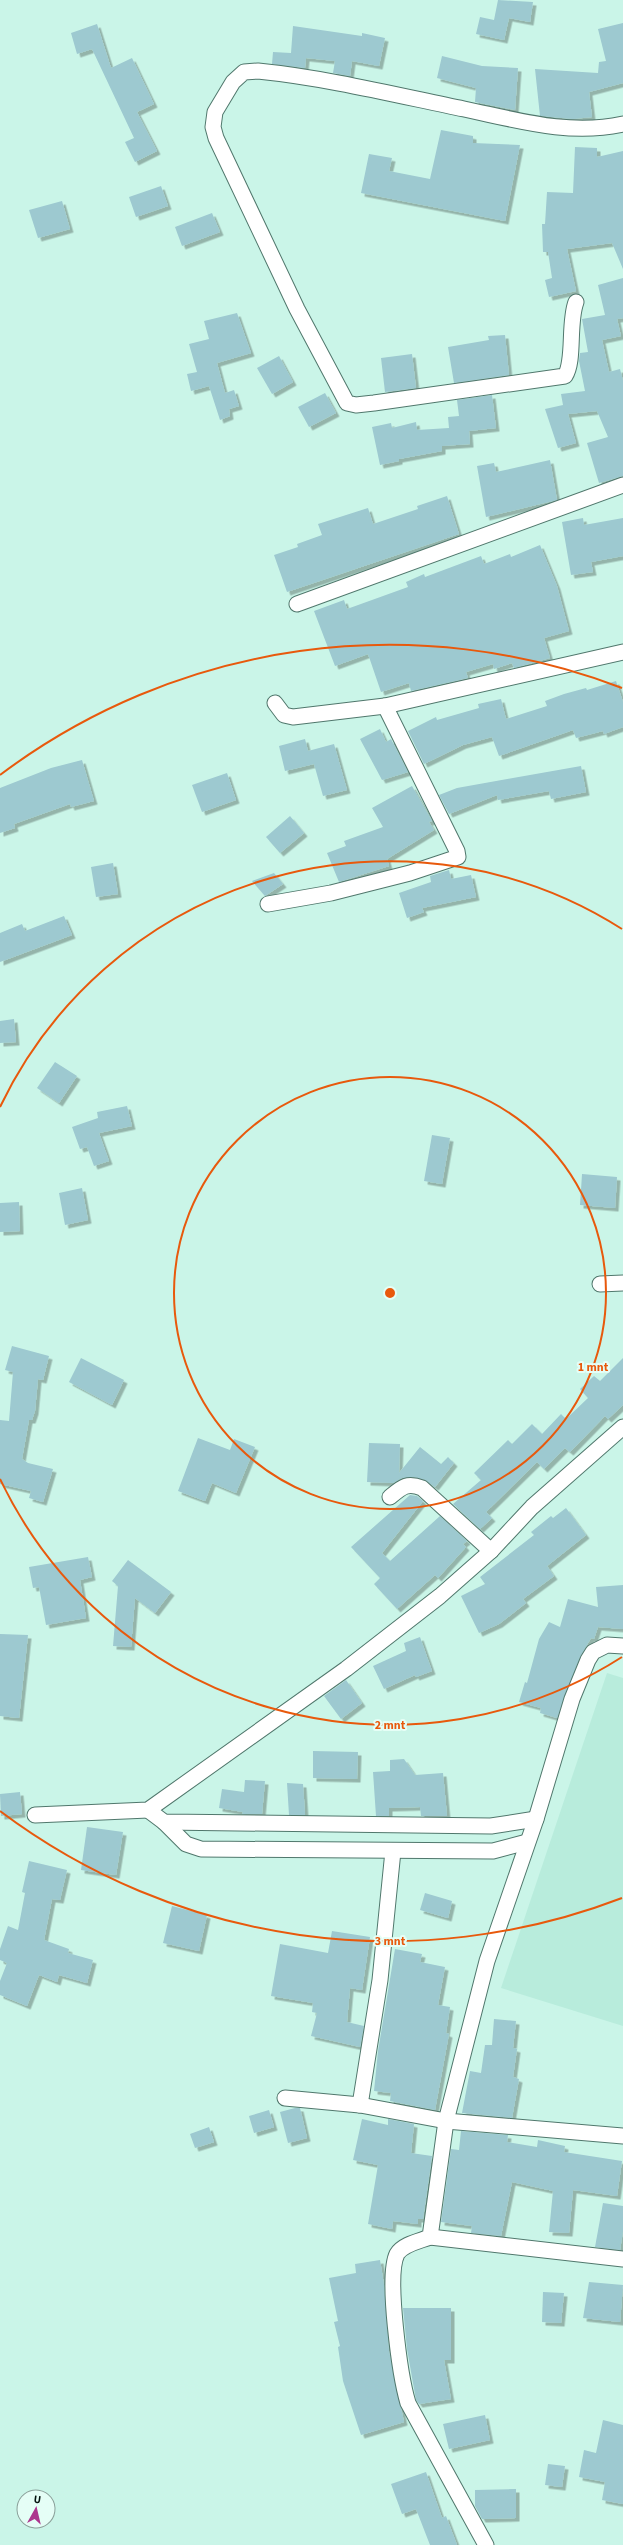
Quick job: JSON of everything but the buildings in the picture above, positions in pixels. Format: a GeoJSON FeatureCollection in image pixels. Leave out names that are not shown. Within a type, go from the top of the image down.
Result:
{"type":"FeatureCollection","features":[{"type":"Feature","properties":{"kind":"street"},"geometry":{"type":"LineString","coordinates":[[576,302],[571,323],[569,368],[565,376],[381,402],[356,405],[347,403],[297,309],[216,138],[213,127],[215,112],[233,82],[244,72],[258,71],[433,103],[552,127],[599,129],[623,124]]}},
{"type":"Feature","properties":{"kind":"street"},"geometry":{"type":"LineString","coordinates":[[297,604],[623,485]]}},
{"type":"Feature","properties":{"kind":"street"},"geometry":{"type":"LineString","coordinates":[[275,703],[284,715],[293,717],[385,706],[623,652]]}},
{"type":"Feature","properties":{"kind":"street"},"geometry":{"type":"LineString","coordinates":[[268,904],[331,893],[410,873],[458,857],[457,851],[385,706]]}},
{"type":"Feature","properties":{"kind":"street"},"geometry":{"type":"LineString","coordinates":[[600,1284],[623,1283]]}},
{"type":"Feature","properties":{"kind":"street"},"geometry":{"type":"LineString","coordinates":[[35,1815],[148,1810],[346,1669],[440,1596],[491,1551],[532,1507],[623,1427]]}},
{"type":"Feature","properties":{"kind":"street"},"geometry":{"type":"LineString","coordinates":[[390,1497],[403,1486],[412,1484],[422,1488],[491,1551]]}},
{"type":"Feature","properties":{"kind":"street"},"geometry":{"type":"LineString","coordinates":[[430,2237],[446,2120],[475,1998],[536,1819],[572,1699],[588,1660],[593,1652],[607,1645],[623,1646]]}},
{"type":"Feature","properties":{"kind":"street"},"geometry":{"type":"LineString","coordinates":[[148,1810],[164,1822],[186,1844],[201,1849],[493,1852],[527,1842]]}},
{"type":"Feature","properties":{"kind":"street"},"geometry":{"type":"LineString","coordinates":[[164,1822],[491,1826],[536,1819]]}},
{"type":"Feature","properties":{"kind":"street"},"geometry":{"type":"LineString","coordinates":[[360,2105],[380,1980],[393,1851]]}},
{"type":"Feature","properties":{"kind":"street"},"geometry":{"type":"LineString","coordinates":[[285,2098],[360,2105],[446,2120],[623,2136]]}},
{"type":"Feature","properties":{"kind":"street"},"geometry":{"type":"LineString","coordinates":[[486,2545],[408,2402],[402,2383],[397,2346],[393,2266],[398,2252],[411,2244],[430,2237],[623,2259]]}},
{"type":"Feature","properties":{"kind":"shaded area"},"geometry":{"type":"Polygon","coordinates":[[[607,1673],[623,1678],[623,2026],[501,1988],[607,1673]]]}}]}
